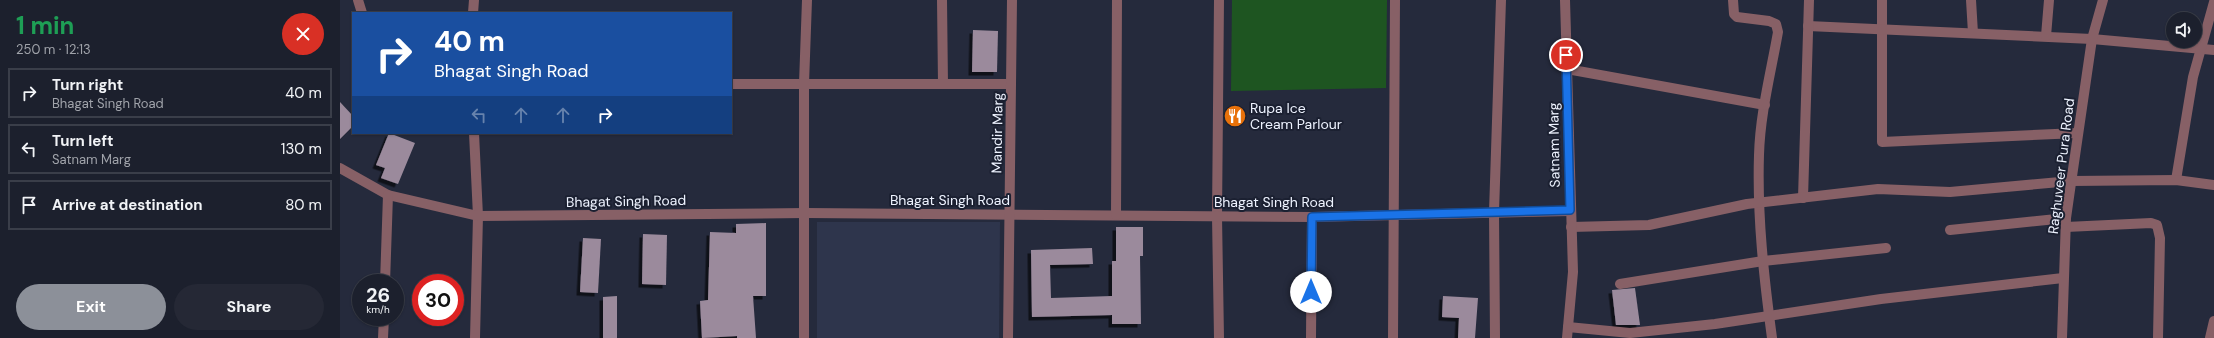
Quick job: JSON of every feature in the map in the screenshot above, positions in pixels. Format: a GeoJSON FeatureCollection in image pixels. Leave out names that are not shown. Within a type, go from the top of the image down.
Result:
{"type":"FeatureCollection","features":[{"type":"Feature","properties":{"kind":"street"},"geometry":{"type":"LineString","coordinates":[[358,0],[362,12]]}},
{"type":"Feature","properties":{"kind":"street"},"geometry":{"type":"LineString","coordinates":[[473,12],[474,0]]}},
{"type":"Feature","properties":{"kind":"street"},"geometry":{"type":"LineString","coordinates":[[804,338],[806,213],[804,84],[807,0]]}},
{"type":"Feature","properties":{"kind":"street"},"geometry":{"type":"LineString","coordinates":[[942,0],[943,84]]}},
{"type":"Feature","properties":{"kind":"street","name":"Mandir Marg"},"geometry":{"type":"LineString","coordinates":[[1008,338],[1012,0]]}},
{"type":"Feature","properties":{"kind":"street"},"geometry":{"type":"LineString","coordinates":[[1116,215],[1117,0]]}},
{"type":"Feature","properties":{"kind":"street"},"geometry":{"type":"LineString","coordinates":[[1219,0],[1217,216],[1219,338]]}},
{"type":"Feature","properties":{"kind":"street"},"geometry":{"type":"LineString","coordinates":[[1393,338],[1392,215],[1395,0]]}},
{"type":"Feature","properties":{"kind":"street"},"geometry":{"type":"LineString","coordinates":[[1495,338],[1494,212],[1501,0]]}},
{"type":"Feature","properties":{"kind":"street","name":"Satnam Marg"},"geometry":{"type":"LineString","coordinates":[[1565,0],[1572,272],[1567,338]]}},
{"type":"Feature","properties":{"kind":"street"},"geometry":{"type":"LineString","coordinates":[[1733,0],[1734,14],[1737,17],[1769,21],[1776,24],[1778,32],[1765,105],[1759,154],[1760,203],[1764,261],[1772,338]]}},
{"type":"Feature","properties":{"kind":"street"},"geometry":{"type":"LineString","coordinates":[[1803,198],[1809,0]]}},
{"type":"Feature","properties":{"kind":"street"},"geometry":{"type":"LineString","coordinates":[[1882,0],[1882,142],[2078,133]]}},
{"type":"Feature","properties":{"kind":"street"},"geometry":{"type":"LineString","coordinates":[[1971,0],[1973,33]]}},
{"type":"Feature","properties":{"kind":"street"},"geometry":{"type":"LineString","coordinates":[[2046,36],[2049,0]]}},
{"type":"Feature","properties":{"kind":"street","name":"Raghuveer Pura Road"},"geometry":{"type":"LineString","coordinates":[[2062,338],[2066,223],[2071,181],[2092,38],[2103,0]]}},
{"type":"Feature","properties":{"kind":"street"},"geometry":{"type":"LineString","coordinates":[[2176,180],[2193,77],[2214,2]]}},
{"type":"Feature","properties":{"kind":"street"},"geometry":{"type":"LineString","coordinates":[[1808,26],[2092,38],[2166,45]]}},
{"type":"Feature","properties":{"kind":"street"},"geometry":{"type":"LineString","coordinates":[[2202,48],[2214,50]]}},
{"type":"Feature","properties":{"kind":"street"},"geometry":{"type":"LineString","coordinates":[[1566,69],[1765,105]]}},
{"type":"Feature","properties":{"kind":"street"},"geometry":{"type":"LineString","coordinates":[[732,84],[1011,84]]}},
{"type":"Feature","properties":{"kind":"street"},"geometry":{"type":"LineString","coordinates":[[474,134],[478,216],[476,338]]}},
{"type":"Feature","properties":{"kind":"street","name":"Bhagat Singh Road"},"geometry":{"type":"LineString","coordinates":[[340,168],[388,195],[478,216],[806,213],[1312,217],[1570,210]]}},
{"type":"Feature","properties":{"kind":"street"},"geometry":{"type":"LineString","coordinates":[[1571,227],[1650,225],[1760,203],[1878,189],[1950,192],[2071,181],[2176,180],[2214,185]]}},
{"type":"Feature","properties":{"kind":"street"},"geometry":{"type":"LineString","coordinates":[[385,274],[388,195]]}},
{"type":"Feature","properties":{"kind":"street"},"geometry":{"type":"LineString","coordinates":[[1311,338],[1312,217]]}},
{"type":"Feature","properties":{"kind":"street"},"geometry":{"type":"LineString","coordinates":[[1950,230],[2066,223],[2151,223],[2157,225],[2160,238],[2158,338]]}},
{"type":"Feature","properties":{"kind":"street"},"geometry":{"type":"LineString","coordinates":[[1620,284],[1764,261],[1886,248]]}},
{"type":"Feature","properties":{"kind":"street"},"geometry":{"type":"LineString","coordinates":[[1568,327],[1631,336],[1881,299],[2063,278]]}},
{"type":"Feature","properties":{"kind":"street"},"geometry":{"type":"LineString","coordinates":[[2210,338],[2214,321]]}},
{"type":"Feature","properties":{"kind":"street"},"geometry":{"type":"LineString","coordinates":[[383,338],[384,326]]}},
{"type":"Feature","properties":{"kind":"shaded area"},"geometry":{"type":"Polygon","coordinates":[[[817,222],[1000,222],[999,338],[817,338],[817,222]]]}},
{"type":"Feature","properties":{"kind":"green space"},"geometry":{"type":"Polygon","coordinates":[[[1232,0],[1387,0],[1386,88],[1231,91],[1232,0]]]}},
{"type":"Feature","properties":{"kind":"building"},"geometry":{"type":"Polygon","coordinates":[[[973,30],[998,31],[997,72],[972,72],[973,30]]]}},
{"type":"Feature","properties":{"kind":"building"},"geometry":{"type":"Polygon","coordinates":[[[340,102],[352,115],[352,127],[340,139],[340,102]]]}},
{"type":"Feature","properties":{"kind":"building"},"geometry":{"type":"Polygon","coordinates":[[[389,134],[415,143],[398,184],[381,178],[385,168],[376,165],[389,134]]]}},
{"type":"Feature","properties":{"kind":"building"},"geometry":{"type":"Polygon","coordinates":[[[766,223],[766,296],[753,296],[756,338],[737,338],[737,336],[702,338],[700,301],[708,300],[710,232],[736,233],[736,224],[766,223]]]}},
{"type":"Feature","properties":{"kind":"building"},"geometry":{"type":"Polygon","coordinates":[[[1116,227],[1143,227],[1143,256],[1140,256],[1141,324],[1112,324],[1112,315],[1032,317],[1031,250],[1092,248],[1093,264],[1050,265],[1051,298],[1112,296],[1112,261],[1116,261],[1116,227]]]}},
{"type":"Feature","properties":{"kind":"building"},"geometry":{"type":"Polygon","coordinates":[[[643,234],[667,235],[666,285],[642,284],[643,234]]]}},
{"type":"Feature","properties":{"kind":"building"},"geometry":{"type":"Polygon","coordinates":[[[583,238],[601,239],[598,293],[580,292],[583,238]]]}},
{"type":"Feature","properties":{"kind":"building"},"geometry":{"type":"Polygon","coordinates":[[[1635,288],[1640,325],[1616,325],[1612,290],[1635,288]]]}},
{"type":"Feature","properties":{"kind":"building"},"geometry":{"type":"Polygon","coordinates":[[[617,296],[617,338],[603,338],[603,297],[617,296]]]}},
{"type":"Feature","properties":{"kind":"building"},"geometry":{"type":"Polygon","coordinates":[[[1443,296],[1478,298],[1475,338],[1458,338],[1459,318],[1442,317],[1443,296]]]}},
{"type":"Feature","properties":{"kind":"place","name":"Rupa Ice Cream Parlour"},"geometry":{"type":"Point","coordinates":[1235,116]}},
{"type":"Feature","properties":{"kind":"route"},"geometry":{"type":"LineString","coordinates":[[1311,292],[1312,217],[1570,210],[1566,55]]}}]}
